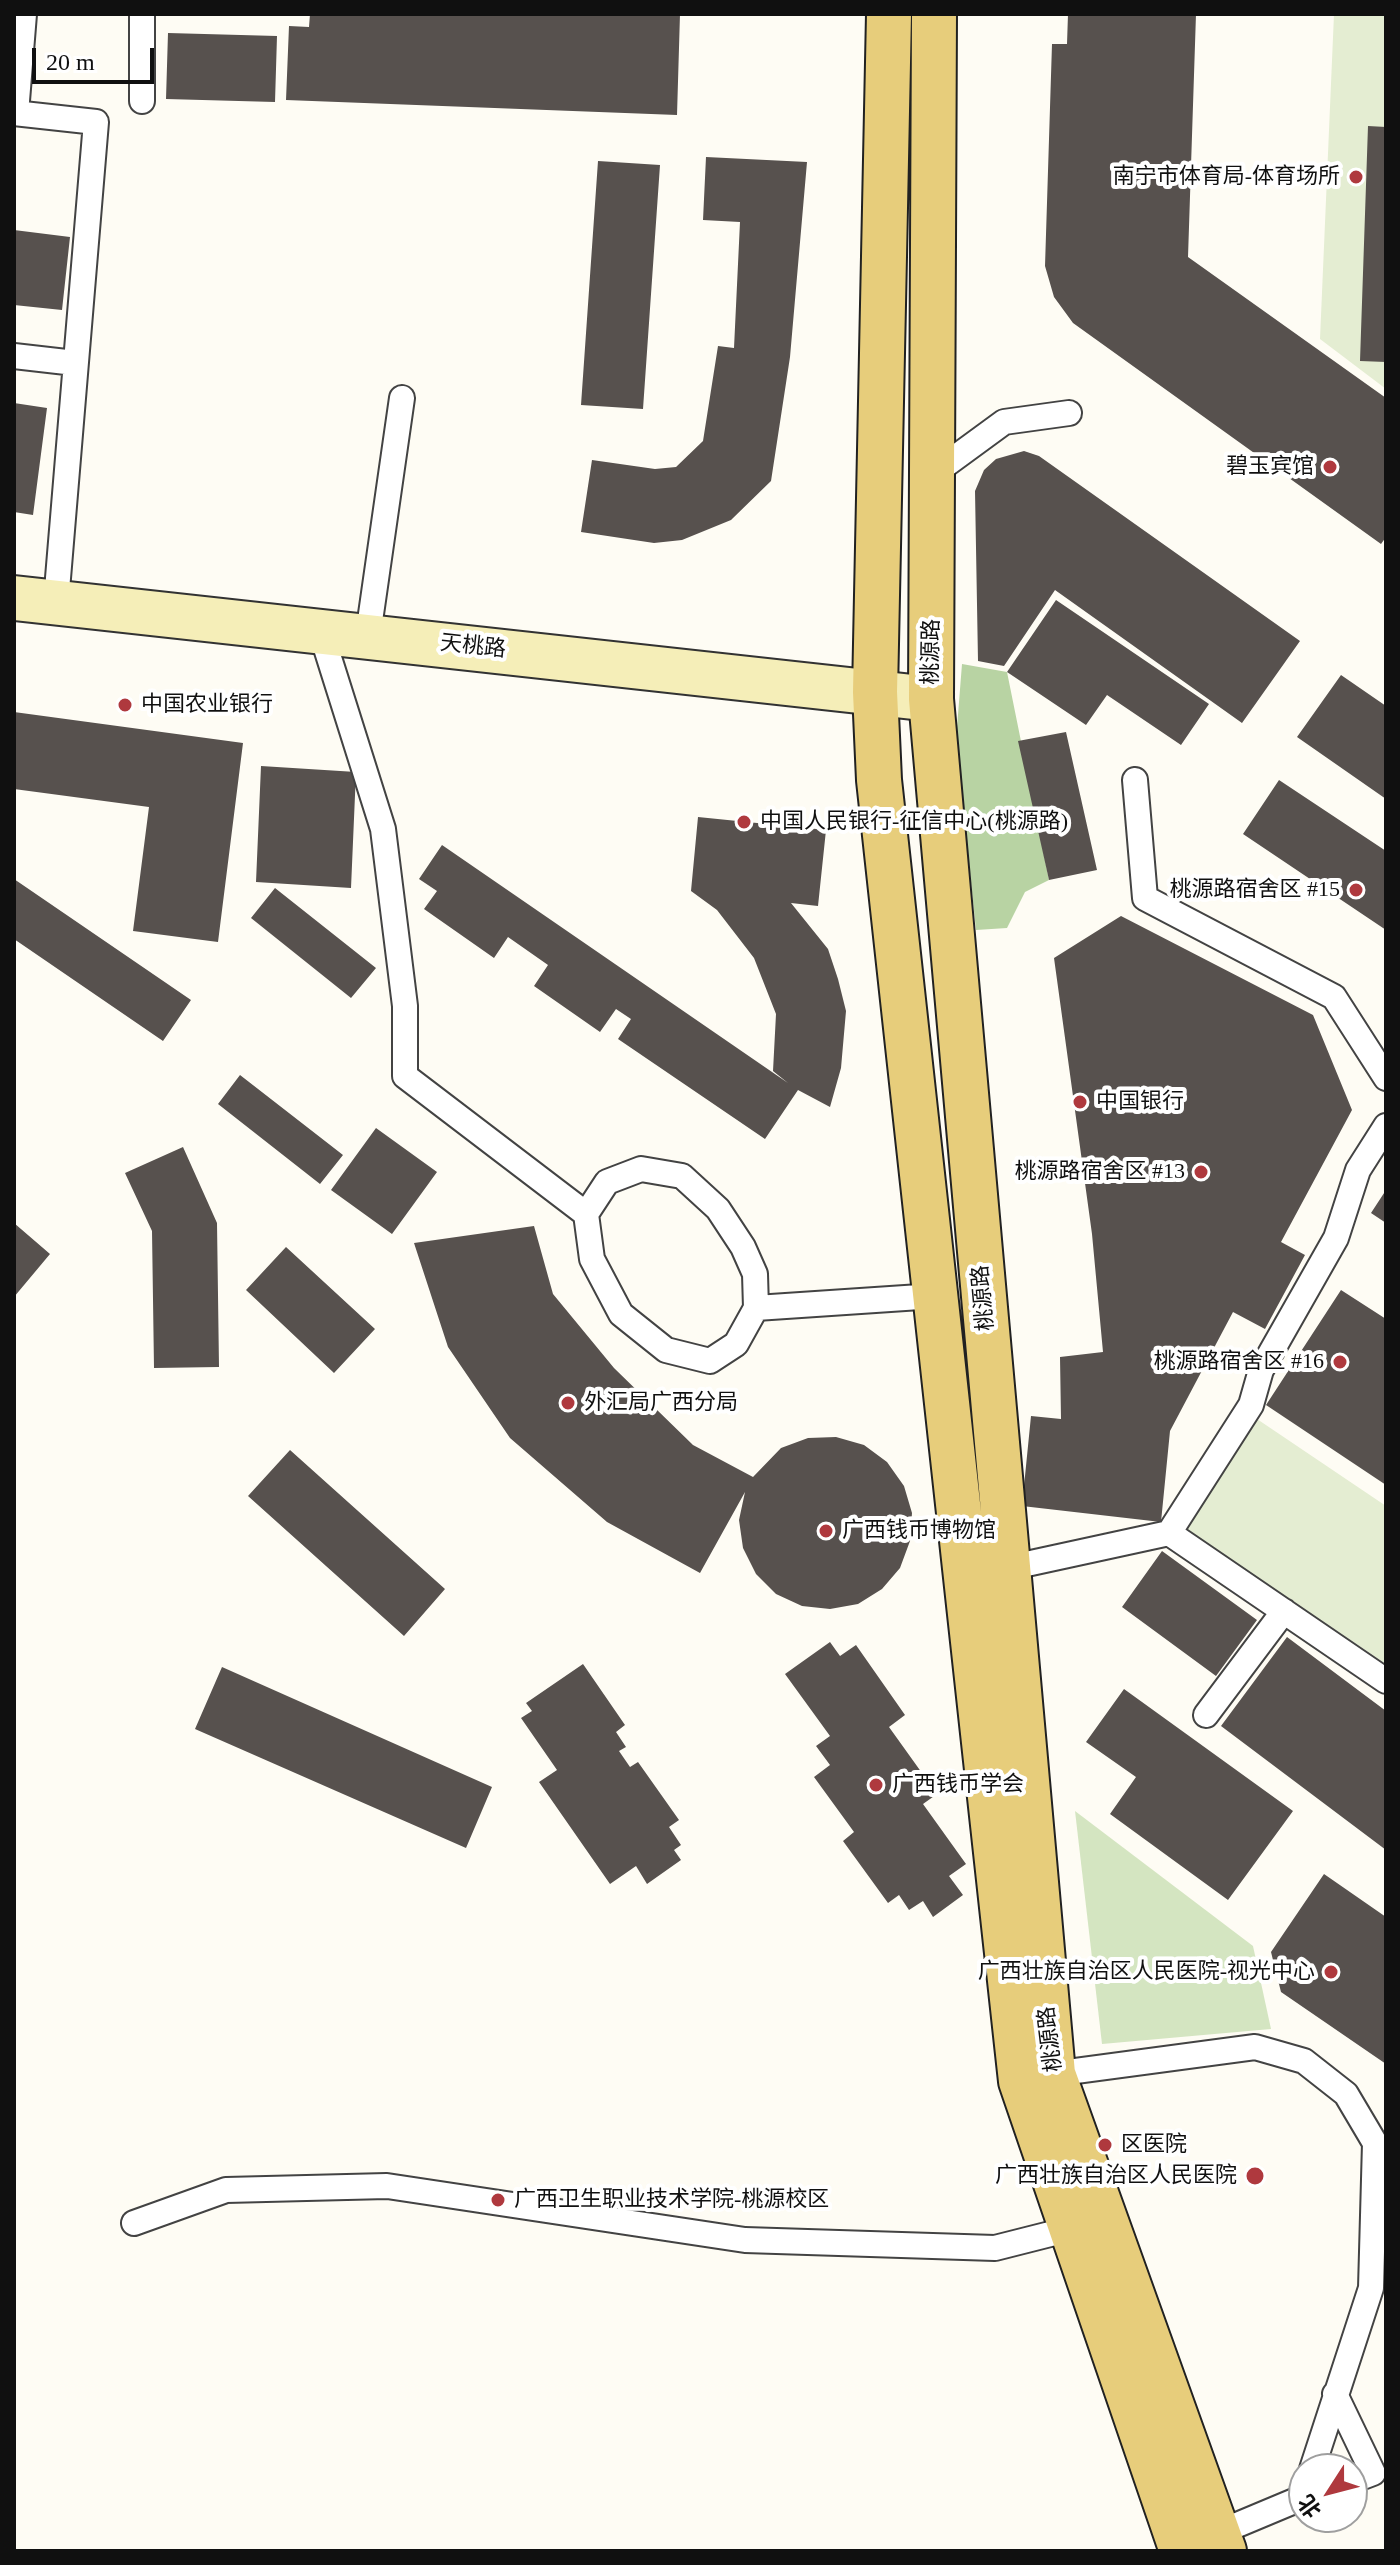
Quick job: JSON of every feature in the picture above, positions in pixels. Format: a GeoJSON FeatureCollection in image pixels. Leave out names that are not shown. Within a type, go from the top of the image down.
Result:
{"type":"FeatureCollection","features":[{"type":"Feature","properties":{"kind":"main road","name":"桃源路"},"geometry":{"type":"LineString","coordinates":[[889,14],[875,692],[879,780],[1021,2081],[1070,2229],[1208,2545]]}},
{"type":"Feature","properties":{"kind":"main road","name":"桃源路"},"geometry":{"type":"LineString","coordinates":[[934,14],[931,699],[1053,2074],[1208,2545]]}},
{"type":"Feature","properties":{"kind":"main road","name":"天桃路"},"geometry":{"type":"LineString","coordinates":[[35,600],[320,629],[931,699]]}},
{"type":"Feature","properties":{"kind":"lane"},"geometry":{"type":"LineString","coordinates":[[24,14],[15,113],[96,122],[75,363],[35,600]]}},
{"type":"Feature","properties":{"kind":"lane"},"geometry":{"type":"LineString","coordinates":[[142,14],[142,101]]}},
{"type":"Feature","properties":{"kind":"lane"},"geometry":{"type":"LineString","coordinates":[[14,356],[75,363]]}},
{"type":"Feature","properties":{"kind":"lane"},"geometry":{"type":"LineString","coordinates":[[368,635],[402,398]]}},
{"type":"Feature","properties":{"kind":"lane"},"geometry":{"type":"LineString","coordinates":[[933,474],[1004,422],[1069,413]]}},
{"type":"Feature","properties":{"kind":"lane"},"geometry":{"type":"LineString","coordinates":[[320,629],[383,829],[405,1006],[405,1076],[586,1214]]}},
{"type":"Feature","properties":{"kind":"lane"},"geometry":{"type":"LineString","coordinates":[[1135,780],[1145,898],[1334,997],[1386,1078]]}},
{"type":"Feature","properties":{"kind":"lane"},"geometry":{"type":"LineString","coordinates":[[1008,1568],[1169,1533],[1251,1405],[1261,1370],[1336,1238],[1358,1170],[1386,1126]]}},
{"type":"Feature","properties":{"kind":"lane"},"geometry":{"type":"LineString","coordinates":[[641,1169],[682,1176],[718,1209],[743,1247],[755,1274],[756,1308],[736,1344],[710,1361],[666,1350],[621,1314],[592,1259],[586,1214],[607,1182],[641,1169]]}},
{"type":"Feature","properties":{"kind":"lane"},"geometry":{"type":"LineString","coordinates":[[756,1308],[935,1296]]}},
{"type":"Feature","properties":{"kind":"lane"},"geometry":{"type":"LineString","coordinates":[[1169,1533],[1386,1681]]}},
{"type":"Feature","properties":{"kind":"lane"},"geometry":{"type":"LineString","coordinates":[[1206,1715],[1284,1611]]}},
{"type":"Feature","properties":{"kind":"lane"},"geometry":{"type":"LineString","coordinates":[[1053,2074],[1255,2047],[1304,2061],[1346,2094],[1381,2139],[1371,2288],[1317,2453]]}},
{"type":"Feature","properties":{"kind":"lane"},"geometry":{"type":"LineString","coordinates":[[134,2223],[226,2190],[387,2186],[745,2240],[995,2248],[1070,2229]]}},
{"type":"Feature","properties":{"kind":"lane"},"geometry":{"type":"LineString","coordinates":[[1335,2394],[1363,2453]]}},
{"type":"Feature","properties":{"kind":"lane"},"geometry":{"type":"LineString","coordinates":[[1208,2545],[1288,2507]]}},
{"type":"Feature","properties":{"kind":"green space","name":"南宁市体育局-体育场所"},"geometry":{"type":"Polygon","coordinates":[[[1334,14],[1386,14],[1386,389],[1320,339],[1334,14]]]}},
{"type":"Feature","properties":{"kind":"green space"},"geometry":{"type":"Polygon","coordinates":[[[962,664],[1007,672],[1049,880],[1025,892],[1007,928],[976,930],[956,740],[962,664]]]}},
{"type":"Feature","properties":{"kind":"green space"},"geometry":{"type":"Polygon","coordinates":[[[1257,1419],[1386,1506],[1386,1664],[1184,1528],[1257,1419]]]}},
{"type":"Feature","properties":{"kind":"green space"},"geometry":{"type":"Polygon","coordinates":[[[1075,1811],[1253,1946],[1271,2029],[1102,2044],[1075,1811]]]}},
{"type":"Feature","properties":{"kind":"building"},"geometry":{"type":"Polygon","coordinates":[[[310,14],[680,14],[677,115],[286,100],[289,26],[309,27],[310,14]]]}},
{"type":"Feature","properties":{"kind":"building"},"geometry":{"type":"Polygon","coordinates":[[[1068,14],[1196,14],[1188,257],[1386,398],[1386,537],[1381,544],[1073,323],[1054,297],[1045,266],[1052,44],[1067,44],[1068,14]]]}},
{"type":"Feature","properties":{"kind":"building"},"geometry":{"type":"Polygon","coordinates":[[[168,33],[277,36],[275,102],[166,99],[168,33]]]}},
{"type":"Feature","properties":{"kind":"building"},"geometry":{"type":"Polygon","coordinates":[[[1368,126],[1386,127],[1386,362],[1360,361],[1368,126]]]}},
{"type":"Feature","properties":{"kind":"building"},"geometry":{"type":"Polygon","coordinates":[[[706,157],[807,162],[790,357],[771,481],[731,520],[682,540],[654,543],[581,532],[592,460],[655,469],[676,467],[703,441],[718,346],[734,348],[740,222],[703,220],[706,157]]]}},
{"type":"Feature","properties":{"kind":"building"},"geometry":{"type":"Polygon","coordinates":[[[598,161],[660,165],[643,409],[581,405],[598,161]]]}},
{"type":"Feature","properties":{"kind":"building"},"geometry":{"type":"Polygon","coordinates":[[[14,230],[70,237],[62,310],[14,305],[14,230]]]}},
{"type":"Feature","properties":{"kind":"building"},"geometry":{"type":"Polygon","coordinates":[[[14,403],[47,408],[33,515],[14,512],[14,403]]]}},
{"type":"Feature","properties":{"kind":"building"},"geometry":{"type":"Polygon","coordinates":[[[1024,451],[1039,456],[1300,641],[1242,723],[1055,590],[1004,666],[978,661],[975,491],[984,470],[996,459],[1024,451]]]}},
{"type":"Feature","properties":{"kind":"building"},"geometry":{"type":"Polygon","coordinates":[[[1056,600],[1209,704],[1181,745],[1107,695],[1086,725],[1007,672],[1056,600]]]}},
{"type":"Feature","properties":{"kind":"building"},"geometry":{"type":"Polygon","coordinates":[[[1341,675],[1386,706],[1386,799],[1297,737],[1341,675]]]}},
{"type":"Feature","properties":{"kind":"building"},"geometry":{"type":"Polygon","coordinates":[[[14,712],[243,743],[218,942],[133,931],[149,807],[14,789],[14,712]]]}},
{"type":"Feature","properties":{"kind":"building"},"geometry":{"type":"Polygon","coordinates":[[[1066,732],[1097,870],[1049,880],[1018,741],[1066,732]]]}},
{"type":"Feature","properties":{"kind":"building"},"geometry":{"type":"Polygon","coordinates":[[[261,766],[356,772],[351,888],[256,882],[261,766]]]}},
{"type":"Feature","properties":{"kind":"building","name":"桃源路宿舍区 #15"},"geometry":{"type":"Polygon","coordinates":[[[1279,780],[1386,851],[1386,930],[1243,834],[1279,780]]]}},
{"type":"Feature","properties":{"kind":"building"},"geometry":{"type":"Polygon","coordinates":[[[698,817],[826,830],[818,906],[791,903],[828,949],[838,979],[846,1011],[841,1068],[830,1107],[798,1090],[765,1139],[618,1039],[631,1019],[616,1009],[600,1032],[534,986],[548,965],[508,937],[494,958],[424,909],[437,891],[419,879],[442,845],[788,1083],[773,1071],[776,1014],[754,958],[717,910],[691,891],[698,817]]]}},
{"type":"Feature","properties":{"kind":"building"},"geometry":{"type":"Polygon","coordinates":[[[14,879],[191,1000],[163,1041],[14,939],[14,879]]]}},
{"type":"Feature","properties":{"kind":"building"},"geometry":{"type":"Polygon","coordinates":[[[275,888],[376,968],[351,998],[251,918],[275,888]]]}},
{"type":"Feature","properties":{"kind":"building","name":"桃源路宿舍区 #13"},"geometry":{"type":"Polygon","coordinates":[[[1121,916],[1313,1015],[1352,1110],[1281,1242],[1305,1255],[1265,1329],[1233,1312],[1170,1431],[1161,1522],[1022,1506],[1031,1416],[1061,1419],[1060,1357],[1103,1352],[1092,1234],[1054,958],[1121,916]]]}},
{"type":"Feature","properties":{"kind":"building"},"geometry":{"type":"Polygon","coordinates":[[[240,1075],[343,1155],[320,1184],[218,1104],[240,1075]]]}},
{"type":"Feature","properties":{"kind":"building"},"geometry":{"type":"Polygon","coordinates":[[[376,1128],[437,1172],[392,1234],[331,1190],[376,1128]]]}},
{"type":"Feature","properties":{"kind":"building"},"geometry":{"type":"Polygon","coordinates":[[[183,1147],[217,1223],[219,1367],[154,1368],[152,1231],[125,1173],[183,1147]]]}},
{"type":"Feature","properties":{"kind":"building"},"geometry":{"type":"Polygon","coordinates":[[[1386,1190],[1386,1223],[1371,1213],[1386,1190]]]}},
{"type":"Feature","properties":{"kind":"building"},"geometry":{"type":"Polygon","coordinates":[[[14,1223],[50,1254],[14,1297],[14,1223]]]}},
{"type":"Feature","properties":{"kind":"building","name":"外汇局广西分局"},"geometry":{"type":"Polygon","coordinates":[[[534,1226],[553,1294],[614,1368],[693,1445],[753,1477],[781,1448],[808,1438],[836,1437],[864,1445],[887,1462],[904,1486],[912,1513],[910,1541],[900,1568],[882,1589],[858,1604],[830,1609],[802,1606],[776,1594],[756,1574],[743,1548],[739,1520],[745,1492],[700,1573],[607,1522],[510,1438],[448,1347],[414,1243],[534,1226]]]}},
{"type":"Feature","properties":{"kind":"building"},"geometry":{"type":"Polygon","coordinates":[[[286,1247],[375,1329],[334,1373],[246,1290],[286,1247]]]}},
{"type":"Feature","properties":{"kind":"building","name":"桃源路宿舍区 #16"},"geometry":{"type":"Polygon","coordinates":[[[1341,1290],[1386,1319],[1386,1485],[1266,1405],[1341,1290]]]}},
{"type":"Feature","properties":{"kind":"building"},"geometry":{"type":"Polygon","coordinates":[[[290,1450],[445,1589],[404,1636],[248,1496],[290,1450]]]}},
{"type":"Feature","properties":{"kind":"building"},"geometry":{"type":"Polygon","coordinates":[[[1162,1551],[1257,1620],[1216,1676],[1122,1607],[1162,1551]]]}},
{"type":"Feature","properties":{"kind":"building"},"geometry":{"type":"Polygon","coordinates":[[[1287,1637],[1386,1711],[1386,1850],[1221,1726],[1287,1637]]]}},
{"type":"Feature","properties":{"kind":"building","name":"广西钱币学会"},"geometry":{"type":"Polygon","coordinates":[[[830,1642],[840,1656],[856,1645],[905,1715],[889,1727],[937,1794],[923,1804],[966,1864],[949,1876],[963,1895],[933,1917],[923,1901],[909,1910],[899,1895],[888,1903],[843,1841],[854,1832],[814,1777],[830,1765],[816,1746],[830,1736],[785,1674],[830,1642]]]}},
{"type":"Feature","properties":{"kind":"building"},"geometry":{"type":"Polygon","coordinates":[[[583,1664],[625,1725],[616,1732],[626,1747],[619,1751],[630,1767],[638,1762],[679,1820],[669,1827],[681,1845],[674,1850],[681,1860],[647,1884],[636,1866],[610,1884],[539,1782],[557,1770],[521,1718],[532,1711],[526,1703],[583,1664]]]}},
{"type":"Feature","properties":{"kind":"building"},"geometry":{"type":"Polygon","coordinates":[[[222,1667],[492,1787],[466,1848],[195,1729],[222,1667]]]}},
{"type":"Feature","properties":{"kind":"building"},"geometry":{"type":"Polygon","coordinates":[[[1124,1689],[1293,1811],[1228,1900],[1110,1814],[1136,1777],[1086,1742],[1124,1689]]]}},
{"type":"Feature","properties":{"kind":"building","name":"广西壮族自治区人民医院-视光中心"},"geometry":{"type":"Polygon","coordinates":[[[1324,1874],[1386,1917],[1386,2064],[1281,1992],[1271,1952],[1324,1874]]]}},
{"type":"Feature","properties":{"kind":"place","name":"南宁市体育局-体育场所"},"geometry":{"type":"Point","coordinates":[1356,177]}},
{"type":"Feature","properties":{"kind":"place","name":"碧玉宾馆"},"geometry":{"type":"Point","coordinates":[1330,467]}},
{"type":"Feature","properties":{"kind":"place","name":"中国农业银行"},"geometry":{"type":"Point","coordinates":[125,705]}},
{"type":"Feature","properties":{"kind":"place","name":"中国人民银行-征信中心(桃源路)"},"geometry":{"type":"Point","coordinates":[744,822]}},
{"type":"Feature","properties":{"kind":"place","name":"桃源路宿舍区 #15"},"geometry":{"type":"Point","coordinates":[1356,890]}},
{"type":"Feature","properties":{"kind":"place","name":"中国银行"},"geometry":{"type":"Point","coordinates":[1080,1102]}},
{"type":"Feature","properties":{"kind":"place","name":"桃源路宿舍区 #13"},"geometry":{"type":"Point","coordinates":[1201,1172]}},
{"type":"Feature","properties":{"kind":"place","name":"桃源路宿舍区 #16"},"geometry":{"type":"Point","coordinates":[1340,1362]}},
{"type":"Feature","properties":{"kind":"place","name":"外汇局广西分局"},"geometry":{"type":"Point","coordinates":[568,1403]}},
{"type":"Feature","properties":{"kind":"place","name":"广西钱币博物馆"},"geometry":{"type":"Point","coordinates":[826,1531]}},
{"type":"Feature","properties":{"kind":"place","name":"广西钱币学会"},"geometry":{"type":"Point","coordinates":[876,1785]}},
{"type":"Feature","properties":{"kind":"place","name":"广西壮族自治区人民医院-视光中心"},"geometry":{"type":"Point","coordinates":[1331,1972]}},
{"type":"Feature","properties":{"kind":"place","name":"区医院"},"geometry":{"type":"Point","coordinates":[1105,2145]}},
{"type":"Feature","properties":{"kind":"place","name":"广西壮族自治区人民医院"},"geometry":{"type":"Point","coordinates":[1255,2176]}},
{"type":"Feature","properties":{"kind":"place","name":"广西卫生职业技术学院-桃源校区"},"geometry":{"type":"Point","coordinates":[498,2200]}}]}
